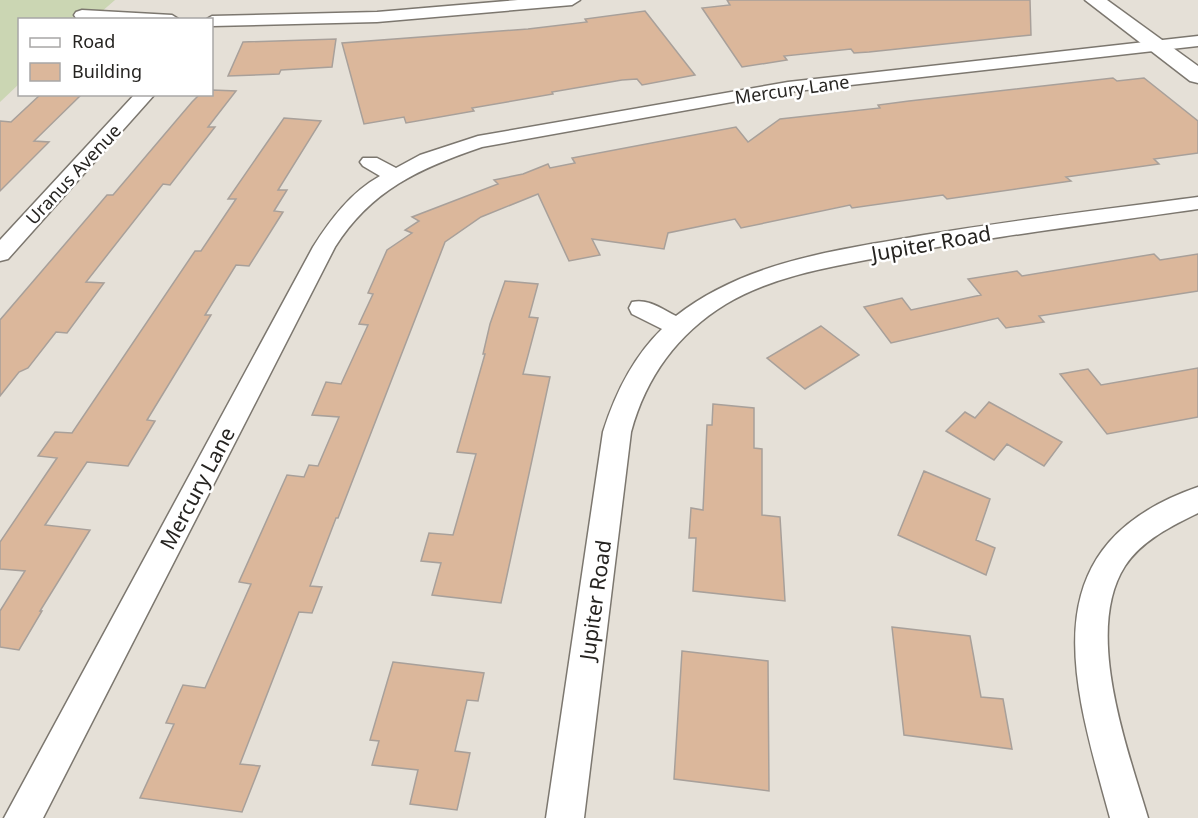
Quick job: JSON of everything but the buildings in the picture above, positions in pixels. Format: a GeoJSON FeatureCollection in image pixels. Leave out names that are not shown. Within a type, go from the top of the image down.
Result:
{"type":"FeatureCollection","features":[{"type":"Feature","properties":{"kind":"street"},"geometry":{"type":"LineString","coordinates":[[213,22],[376,17],[572,0]]}},
{"type":"Feature","properties":{"kind":"street"},"geometry":{"type":"LineString","coordinates":[[1095,0],[1198,76]]}},
{"type":"Feature","properties":{"kind":"street"},"geometry":{"type":"LineString","coordinates":[[82,15],[136,18]]}},
{"type":"Feature","properties":{"kind":"street","name":"Mercury Lane"},"geometry":{"type":"LineString","coordinates":[[23,818],[324,247],[352,207],[394,175],[427,159],[478,142],[749,93],[1198,41]]}},
{"type":"Feature","properties":{"kind":"street","name":"Uranus Avenue"},"geometry":{"type":"LineString","coordinates":[[0,254],[144,96]]}},
{"type":"Feature","properties":{"kind":"street"},"geometry":{"type":"LineString","coordinates":[[370,162],[394,175]]}},
{"type":"Feature","properties":{"kind":"street","name":"Jupiter Road"},"geometry":{"type":"LineString","coordinates":[[565,818],[617,432],[622,410],[643,367],[678,327],[697,311],[743,286],[819,264],[931,241],[1198,203]]}},
{"type":"Feature","properties":{"kind":"street"},"geometry":{"type":"LineString","coordinates":[[641,308],[678,327]]}},
{"type":"Feature","properties":{"kind":"street"},"geometry":{"type":"LineString","coordinates":[[1129,818],[1096,695],[1090,624],[1095,591],[1107,564],[1125,541],[1162,515],[1198,499]]}},
{"type":"Feature","properties":{"kind":"green space"},"geometry":{"type":"Polygon","coordinates":[[[0,0],[115,0],[94,18],[18,18],[18,85],[0,102],[0,0]]]}}]}
